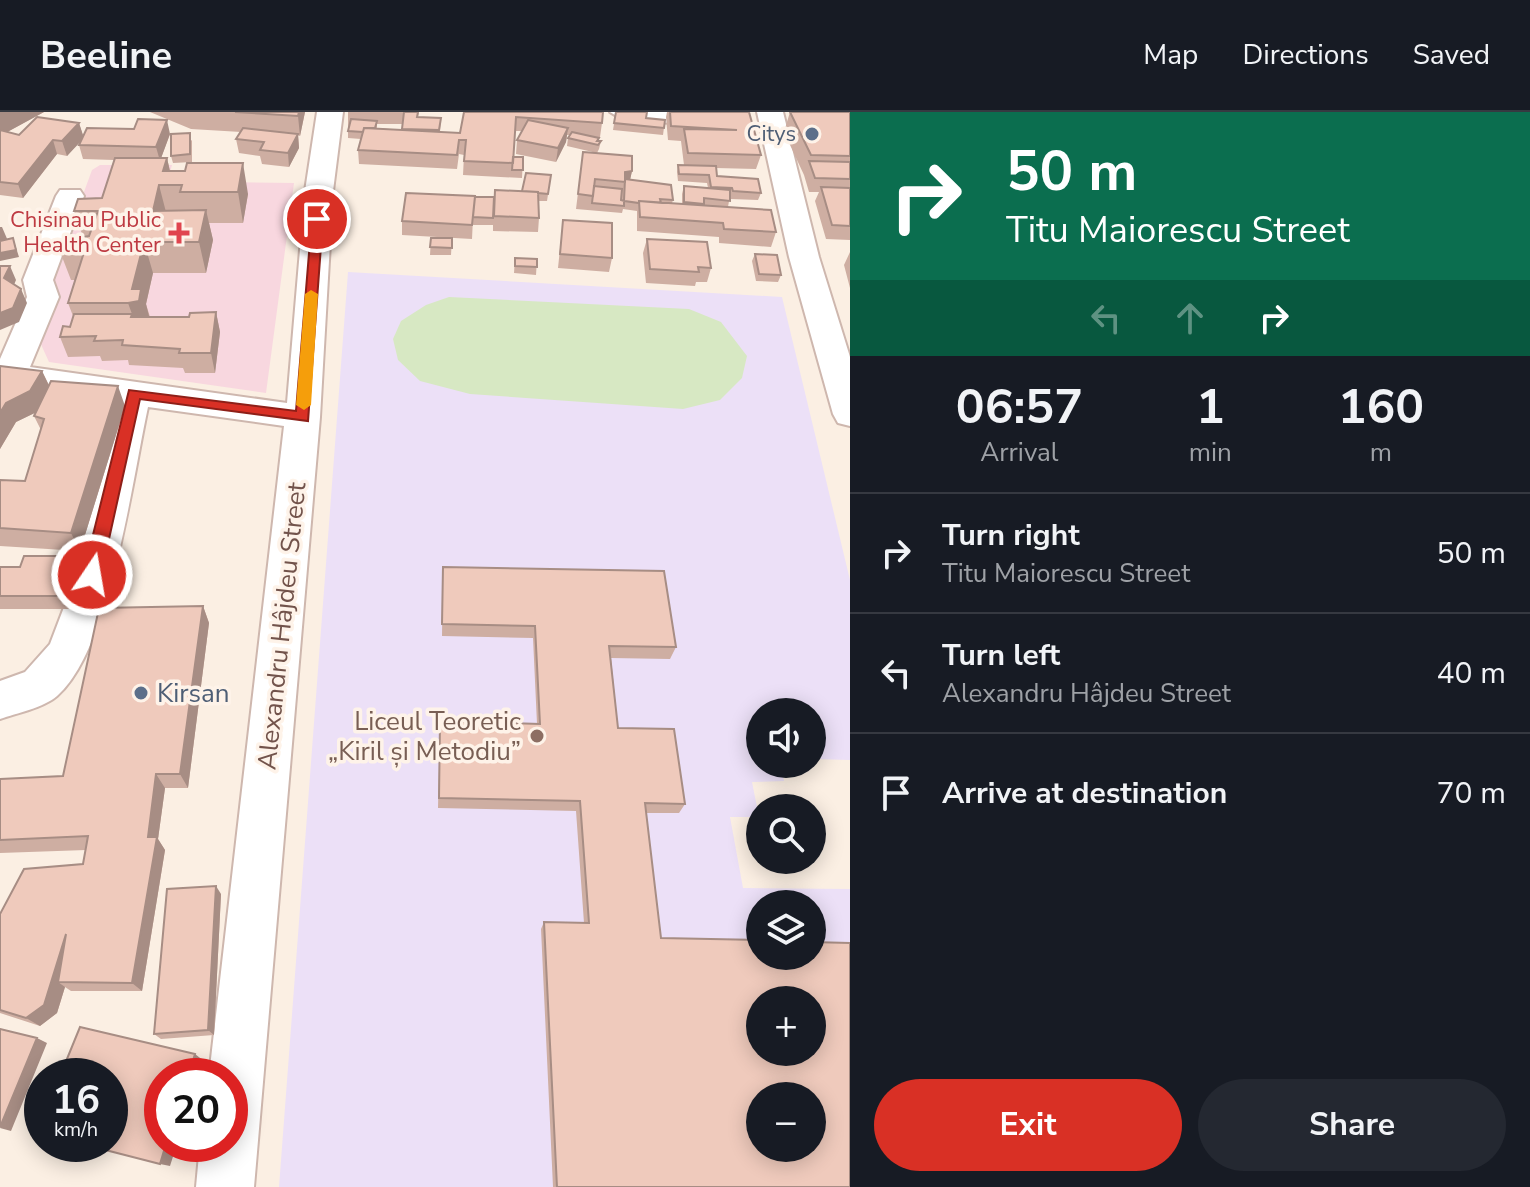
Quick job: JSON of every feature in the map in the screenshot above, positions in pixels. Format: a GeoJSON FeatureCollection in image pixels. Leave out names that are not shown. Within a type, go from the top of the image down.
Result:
{"type":"FeatureCollection","features":[{"type":"Feature","properties":{"kind":"street","name":"Alexandru Hâjdeu Street"},"geometry":{"type":"LineString","coordinates":[[238,1058],[303,417],[319,191],[330,112]]}},
{"type":"Feature","properties":{"kind":"street"},"geometry":{"type":"LineString","coordinates":[[623,112],[771,116],[802,122]]}},
{"type":"Feature","properties":{"kind":"street"},"geometry":{"type":"LineString","coordinates":[[771,116],[804,257],[850,414]]}},
{"type":"Feature","properties":{"kind":"street"},"geometry":{"type":"LineString","coordinates":[[70,196],[38,280],[43,297],[5,375],[303,417]]}},
{"type":"Feature","properties":{"kind":"street"},"geometry":{"type":"LineString","coordinates":[[0,700],[40,685],[62,664],[73,642],[134,393]]}},
{"type":"Feature","properties":{"kind":"street","name":"Alexandru Hâjdeu Street"},"geometry":{"type":"LineString","coordinates":[[225,1187],[228,1162]]}},
{"type":"Feature","properties":{"kind":"shaded area","name":"Chisinau Public Health Center"},"geometry":{"type":"Polygon","coordinates":[[[100,165],[172,165],[170,172],[219,182],[294,183],[266,393],[49,362],[39,340],[51,282],[92,170],[100,165]]]}},
{"type":"Feature","properties":{"kind":"shaded area","name":"Liceul Teoretic „Kiril și Metodiu”"},"geometry":{"type":"Polygon","coordinates":[[[348,272],[782,297],[850,580],[850,760],[826,759],[826,698],[746,698],[746,778],[783,778],[784,781],[752,782],[754,794],[746,794],[746,817],[730,817],[743,888],[850,889],[850,1187],[279,1187],[348,272]]]}},
{"type":"Feature","properties":{"kind":"green space"},"geometry":{"type":"Polygon","coordinates":[[[449,297],[689,309],[721,322],[747,356],[742,378],[720,400],[683,409],[470,394],[420,381],[398,360],[393,339],[401,321],[426,305],[449,297]]]}},
{"type":"Feature","properties":{"kind":"building"},"geometry":{"type":"Polygon","coordinates":[[[235,112],[299,112],[298,116],[235,112]]]}},
{"type":"Feature","properties":{"kind":"building"},"geometry":{"type":"Polygon","coordinates":[[[404,112],[418,112],[417,117],[441,118],[439,130],[402,129],[404,112]]]}},
{"type":"Feature","properties":{"kind":"building"},"geometry":{"type":"Polygon","coordinates":[[[464,112],[603,112],[602,123],[516,117],[513,163],[464,161],[466,140],[459,140],[457,155],[358,150],[364,128],[460,133],[464,112]]]}},
{"type":"Feature","properties":{"kind":"building"},"geometry":{"type":"Polygon","coordinates":[[[616,112],[647,112],[646,118],[665,120],[664,128],[614,123],[616,112]]]}},
{"type":"Feature","properties":{"kind":"building"},"geometry":{"type":"Polygon","coordinates":[[[670,112],[749,112],[761,155],[688,153],[684,129],[737,130],[671,126],[670,112]]]}},
{"type":"Feature","properties":{"kind":"building"},"geometry":{"type":"Polygon","coordinates":[[[790,112],[850,112],[850,156],[811,155],[790,112]]]}},
{"type":"Feature","properties":{"kind":"building"},"geometry":{"type":"Polygon","coordinates":[[[37,117],[79,123],[62,141],[53,140],[18,184],[0,182],[0,130],[19,135],[37,117]]]}},
{"type":"Feature","properties":{"kind":"building"},"geometry":{"type":"Polygon","coordinates":[[[138,119],[167,120],[156,147],[79,145],[87,128],[134,129],[138,119]]]}},
{"type":"Feature","properties":{"kind":"building"},"geometry":{"type":"Polygon","coordinates":[[[351,119],[377,121],[375,128],[364,128],[363,132],[348,131],[351,119]]]}},
{"type":"Feature","properties":{"kind":"building"},"geometry":{"type":"Polygon","coordinates":[[[528,120],[568,128],[558,148],[517,140],[528,120]]]}},
{"type":"Feature","properties":{"kind":"building"},"geometry":{"type":"Polygon","coordinates":[[[243,128],[298,134],[288,153],[260,150],[264,142],[236,139],[243,128]]]}},
{"type":"Feature","properties":{"kind":"building"},"geometry":{"type":"Polygon","coordinates":[[[572,132],[601,141],[598,145],[568,138],[572,132]]]}},
{"type":"Feature","properties":{"kind":"building"},"geometry":{"type":"Polygon","coordinates":[[[190,133],[190,154],[171,156],[171,134],[190,133]]]}},
{"type":"Feature","properties":{"kind":"building"},"geometry":{"type":"Polygon","coordinates":[[[583,152],[632,156],[632,171],[625,172],[625,182],[595,179],[593,196],[578,194],[583,152]]]}},
{"type":"Feature","properties":{"kind":"building"},"geometry":{"type":"Polygon","coordinates":[[[513,157],[523,157],[523,170],[512,170],[513,157]]]}},
{"type":"Feature","properties":{"kind":"building"},"geometry":{"type":"Polygon","coordinates":[[[115,158],[167,158],[163,171],[185,171],[187,163],[243,163],[238,192],[180,192],[182,185],[159,185],[153,211],[206,210],[199,242],[144,242],[132,289],[141,289],[139,301],[68,303],[85,249],[59,249],[61,241],[89,236],[98,211],[74,211],[78,199],[102,198],[115,158]]]}},
{"type":"Feature","properties":{"kind":"building"},"geometry":{"type":"Polygon","coordinates":[[[809,161],[850,162],[850,179],[815,178],[809,161]]]}},
{"type":"Feature","properties":{"kind":"building"},"geometry":{"type":"Polygon","coordinates":[[[678,165],[716,166],[717,176],[758,179],[761,193],[711,187],[709,175],[679,174],[678,165]]]}},
{"type":"Feature","properties":{"kind":"building"},"geometry":{"type":"Polygon","coordinates":[[[526,173],[551,175],[548,194],[522,191],[526,173]]]}},
{"type":"Feature","properties":{"kind":"building"},"geometry":{"type":"Polygon","coordinates":[[[625,179],[671,185],[673,200],[660,199],[661,203],[624,201],[625,179]]]}},
{"type":"Feature","properties":{"kind":"building"},"geometry":{"type":"Polygon","coordinates":[[[594,186],[622,189],[621,200],[624,206],[592,203],[594,186]]]}},
{"type":"Feature","properties":{"kind":"building"},"geometry":{"type":"Polygon","coordinates":[[[684,186],[730,190],[730,201],[704,198],[704,204],[684,202],[684,186]]]}},
{"type":"Feature","properties":{"kind":"building"},"geometry":{"type":"Polygon","coordinates":[[[821,187],[850,188],[850,226],[832,225],[821,187]]]}},
{"type":"Feature","properties":{"kind":"building"},"geometry":{"type":"Polygon","coordinates":[[[495,190],[538,192],[539,218],[494,216],[495,190]]]}},
{"type":"Feature","properties":{"kind":"building"},"geometry":{"type":"Polygon","coordinates":[[[406,193],[475,196],[472,225],[402,221],[406,193]]]}},
{"type":"Feature","properties":{"kind":"building"},"geometry":{"type":"Polygon","coordinates":[[[475,197],[494,197],[493,218],[473,217],[475,197]]]}},
{"type":"Feature","properties":{"kind":"building"},"geometry":{"type":"Polygon","coordinates":[[[639,201],[771,210],[776,232],[724,229],[723,223],[640,217],[639,201]]]}},
{"type":"Feature","properties":{"kind":"building"},"geometry":{"type":"Polygon","coordinates":[[[563,220],[612,223],[612,258],[560,254],[563,220]]]}},
{"type":"Feature","properties":{"kind":"building"},"geometry":{"type":"Polygon","coordinates":[[[13,238],[16,250],[0,253],[0,241],[13,238]]]}},
{"type":"Feature","properties":{"kind":"building"},"geometry":{"type":"Polygon","coordinates":[[[431,238],[452,238],[452,248],[430,247],[431,238]]]}},
{"type":"Feature","properties":{"kind":"building"},"geometry":{"type":"Polygon","coordinates":[[[647,239],[707,242],[711,268],[698,267],[699,272],[650,269],[647,239]]]}},
{"type":"Feature","properties":{"kind":"building"},"geometry":{"type":"Polygon","coordinates":[[[755,254],[777,255],[781,275],[759,274],[755,254]]]}},
{"type":"Feature","properties":{"kind":"building"},"geometry":{"type":"Polygon","coordinates":[[[515,258],[537,259],[537,267],[515,266],[515,258]]]}},
{"type":"Feature","properties":{"kind":"building"},"geometry":{"type":"Polygon","coordinates":[[[0,266],[10,266],[4,278],[21,289],[13,308],[0,313],[0,266]]]}},
{"type":"Feature","properties":{"kind":"building"},"geometry":{"type":"Polygon","coordinates":[[[216,312],[211,353],[179,353],[180,349],[122,345],[123,340],[94,341],[96,336],[60,337],[63,326],[70,327],[74,314],[189,317],[190,313],[216,312]]]}},
{"type":"Feature","properties":{"kind":"building"},"geometry":{"type":"Polygon","coordinates":[[[0,366],[42,371],[30,391],[6,403],[0,413],[0,366]]]}},
{"type":"Feature","properties":{"kind":"building"},"geometry":{"type":"Polygon","coordinates":[[[51,381],[118,386],[71,533],[0,528],[0,480],[25,481],[44,419],[34,416],[51,381]]]}},
{"type":"Feature","properties":{"kind":"building"},"geometry":{"type":"Polygon","coordinates":[[[24,556],[74,556],[64,596],[0,596],[0,567],[20,567],[24,556]]]}},
{"type":"Feature","properties":{"kind":"building"},"geometry":{"type":"Polygon","coordinates":[[[443,567],[664,571],[676,647],[609,646],[618,728],[674,729],[685,804],[645,803],[661,938],[746,940],[746,970],[826,970],[826,942],[850,943],[850,1187],[557,1187],[544,922],[589,923],[580,801],[439,798],[440,721],[540,724],[535,626],[442,624],[443,567]]]}},
{"type":"Feature","properties":{"kind":"building"},"geometry":{"type":"Polygon","coordinates":[[[203,606],[180,774],[156,774],[148,837],[157,837],[132,983],[58,982],[66,934],[44,1005],[26,1018],[0,1010],[0,914],[24,869],[83,864],[88,836],[0,840],[0,779],[63,776],[99,608],[203,606]]]}},
{"type":"Feature","properties":{"kind":"building"},"geometry":{"type":"Polygon","coordinates":[[[216,886],[208,1030],[154,1034],[167,889],[216,886]]]}},
{"type":"Feature","properties":{"kind":"building"},"geometry":{"type":"Polygon","coordinates":[[[80,1027],[195,1054],[194,1058],[144,1058],[144,1160],[128,1156],[128,1058],[67,1058],[80,1027]]]}},
{"type":"Feature","properties":{"kind":"building"},"geometry":{"type":"Polygon","coordinates":[[[0,1029],[37,1038],[29,1058],[24,1058],[24,1069],[0,1127],[0,1029]]]}},
{"type":"Feature","properties":{"kind":"slow traffic"},"geometry":{"type":"LineString","coordinates":[[304,405],[311,294]]}},
{"type":"Feature","properties":{"kind":"place","name":"Citys"},"geometry":{"type":"Point","coordinates":[812,134]}},
{"type":"Feature","properties":{"kind":"place","name":"Chisinau Public Health Center"},"geometry":{"type":"Point","coordinates":[179,233]}},
{"type":"Feature","properties":{"kind":"place","name":"Kirsan"},"geometry":{"type":"Point","coordinates":[141,693]}},
{"type":"Feature","properties":{"kind":"place","name":"Liceul Teoretic „Kiril și Metodiu”"},"geometry":{"type":"Point","coordinates":[537,736]}},
{"type":"Feature","properties":{"kind":"route"},"geometry":{"type":"LineString","coordinates":[[92,575],[134,393],[303,417],[317,219]]}}]}
